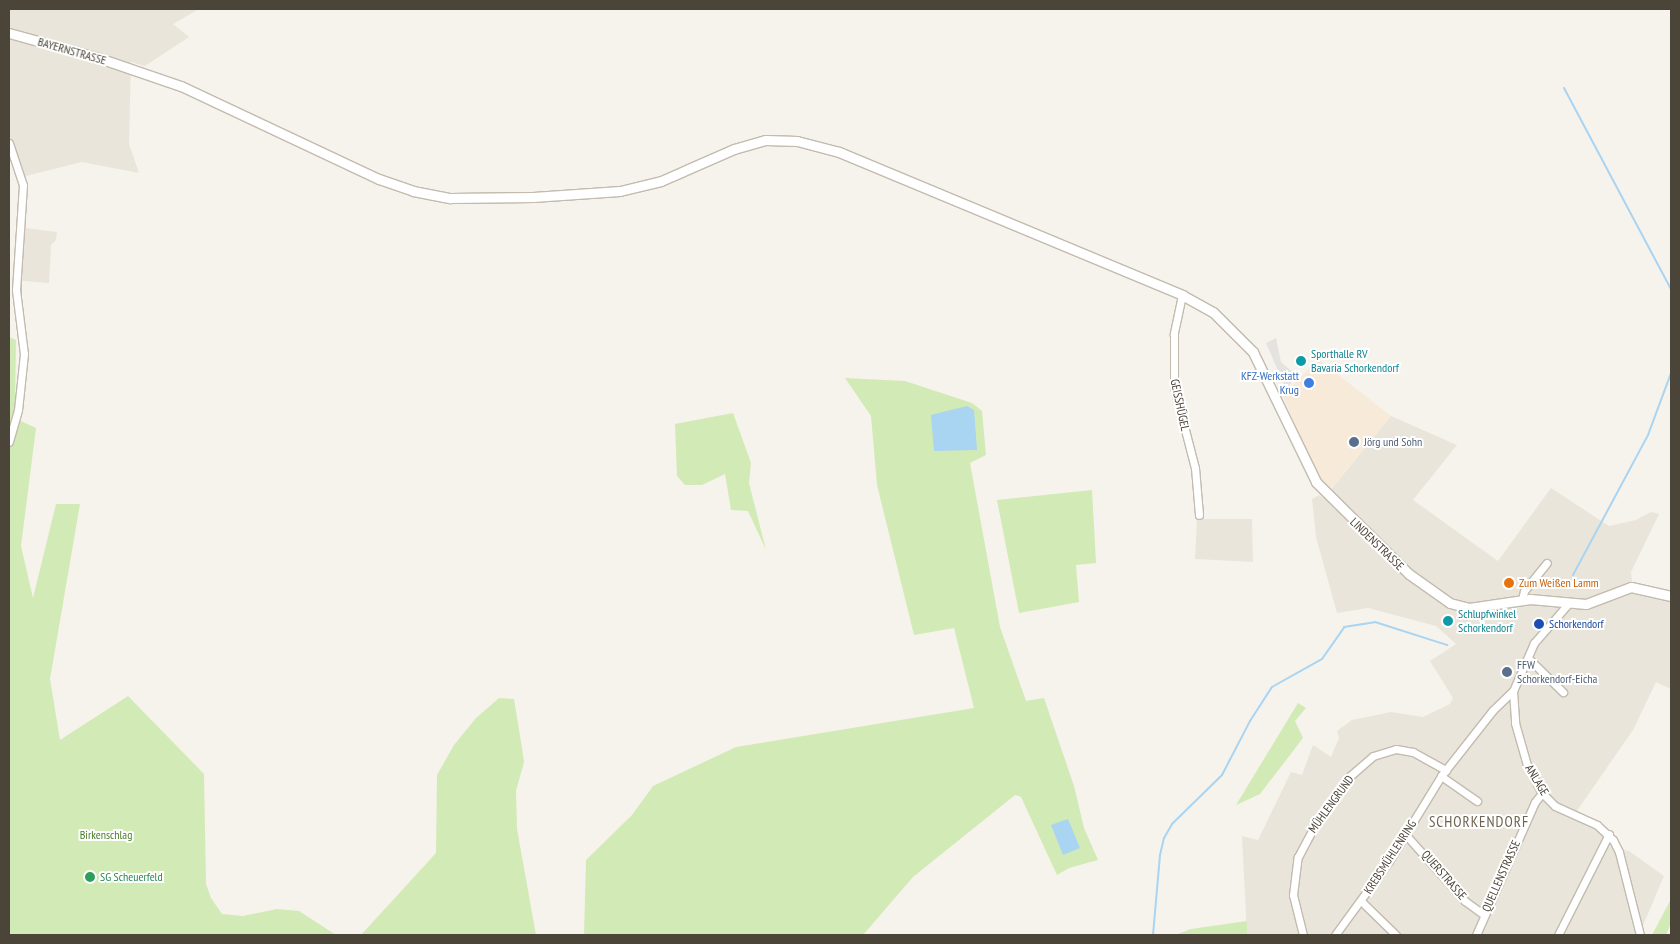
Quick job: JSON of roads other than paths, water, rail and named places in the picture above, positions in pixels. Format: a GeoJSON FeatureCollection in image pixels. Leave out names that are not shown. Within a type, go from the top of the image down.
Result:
{"type":"FeatureCollection","features":[{"type":"Feature","properties":{"kind":"street","name":"BAYERNSTRASSE"},"geometry":{"type":"LineString","coordinates":[[9,33],[135,70],[230,107],[379,180],[443,197],[470,200],[620,191],[661,181],[734,149],[772,140],[815,144],[915,184]]}},
{"type":"Feature","properties":{"kind":"street"},"geometry":{"type":"LineString","coordinates":[[9,144],[23,185],[24,203],[16,290],[24,343],[23,366],[18,410],[9,442]]}},
{"type":"Feature","properties":{"kind":"street","name":"LINDENSTRASSE"},"geometry":{"type":"LineString","coordinates":[[915,184],[1182,295],[1213,312],[1247,344],[1262,368],[1316,482],[1409,574],[1457,606],[1475,608],[1522,599],[1586,604],[1631,587],[1671,596]]}},
{"type":"Feature","properties":{"kind":"street","name":"GEISSHÜGEL"},"geometry":{"type":"LineString","coordinates":[[1182,295],[1174,334],[1174,387],[1195,468],[1199,514]]}},
{"type":"Feature","properties":{"kind":"street"},"geometry":{"type":"LineString","coordinates":[[1522,599],[1524,591],[1547,563]]}},
{"type":"Feature","properties":{"kind":"street"},"geometry":{"type":"LineString","coordinates":[[1513,691],[1538,637],[1564,612],[1568,604]]}},
{"type":"Feature","properties":{"kind":"street"},"geometry":{"type":"LineString","coordinates":[[1528,658],[1563,692]]}},
{"type":"Feature","properties":{"kind":"street","name":"KREBSMÜHLENRING"},"geometry":{"type":"LineString","coordinates":[[1335,935],[1361,901],[1444,773],[1492,710],[1513,691]]}},
{"type":"Feature","properties":{"kind":"street","name":"ANLAGE"},"geometry":{"type":"LineString","coordinates":[[1513,691],[1519,740],[1527,765],[1542,793],[1555,806],[1597,825],[1608,834],[1619,852],[1640,935]]}},
{"type":"Feature","properties":{"kind":"street","name":"MÜHLENGRUND"},"geometry":{"type":"LineString","coordinates":[[1303,935],[1293,894],[1298,857],[1314,826],[1350,776],[1373,756],[1396,749],[1413,752],[1444,773]]}},
{"type":"Feature","properties":{"kind":"street"},"geometry":{"type":"LineString","coordinates":[[1444,773],[1477,801]]}},
{"type":"Feature","properties":{"kind":"street","name":"QUELLENSTRASSE"},"geometry":{"type":"LineString","coordinates":[[1476,935],[1534,802],[1542,793]]}},
{"type":"Feature","properties":{"kind":"street","name":"QUERSTRASSE"},"geometry":{"type":"LineString","coordinates":[[1405,834],[1465,901],[1484,915]]}},
{"type":"Feature","properties":{"kind":"street"},"geometry":{"type":"LineString","coordinates":[[1558,935],[1608,834]]}},
{"type":"Feature","properties":{"kind":"street"},"geometry":{"type":"LineString","coordinates":[[1361,901],[1396,935]]}},
{"type":"Feature","properties":{"kind":"water"},"geometry":{"type":"Polygon","coordinates":[[[967,406],[974,410],[977,450],[934,451],[931,415],[967,406]]]}},
{"type":"Feature","properties":{"kind":"water"},"geometry":{"type":"Polygon","coordinates":[[[1068,819],[1080,848],[1063,855],[1051,825],[1068,819]]]}},
{"type":"Feature","properties":{"kind":"waterway"},"geometry":{"type":"LineString","coordinates":[[1564,88],[1671,289]]}},
{"type":"Feature","properties":{"kind":"waterway"},"geometry":{"type":"LineString","coordinates":[[21,279],[21,303]]}},
{"type":"Feature","properties":{"kind":"waterway"},"geometry":{"type":"LineString","coordinates":[[22,313],[26,345]]}},
{"type":"Feature","properties":{"kind":"waterway"},"geometry":{"type":"LineString","coordinates":[[9,449],[21,413],[27,355]]}},
{"type":"Feature","properties":{"kind":"waterway"},"geometry":{"type":"LineString","coordinates":[[1573,575],[1648,435],[1671,373]]}},
{"type":"Feature","properties":{"kind":"waterway"},"geometry":{"type":"LineString","coordinates":[[1153,935],[1160,855],[1164,838],[1172,824],[1222,775],[1250,721],[1272,687],[1322,659],[1344,627],[1375,622],[1447,645]]}},
{"type":"Feature","properties":{"kind":"place","name":"Sporthalle RV Bavaria Schorkendorf"},"geometry":{"type":"Point","coordinates":[1301,361]}},
{"type":"Feature","properties":{"kind":"place","name":"KFZ-Werkstatt Krug"},"geometry":{"type":"Point","coordinates":[1309,383]}},
{"type":"Feature","properties":{"kind":"place","name":"Jörg und Sohn"},"geometry":{"type":"Point","coordinates":[1354,442]}},
{"type":"Feature","properties":{"kind":"place","name":"Zum Weißen Lamm"},"geometry":{"type":"Point","coordinates":[1509,583]}},
{"type":"Feature","properties":{"kind":"place","name":"Schlupfwinkel Schorkendorf"},"geometry":{"type":"Point","coordinates":[1448,621]}},
{"type":"Feature","properties":{"kind":"place","name":"Schorkendorf"},"geometry":{"type":"Point","coordinates":[1539,624]}},
{"type":"Feature","properties":{"kind":"place","name":"FFW Schorkendorf-Eicha"},"geometry":{"type":"Point","coordinates":[1507,672]}},
{"type":"Feature","properties":{"kind":"place","name":"SG Scheuerfeld"},"geometry":{"type":"Point","coordinates":[90,877]}},
{"type":"Feature","properties":{"kind":"district","name":"SCHORKENDORF"},"geometry":{"type":"Point","coordinates":[1479,822]}},
{"type":"Feature","properties":{"kind":"park label","name":"Birkenschlag"},"geometry":{"type":"Point","coordinates":[106,835]}}]}
